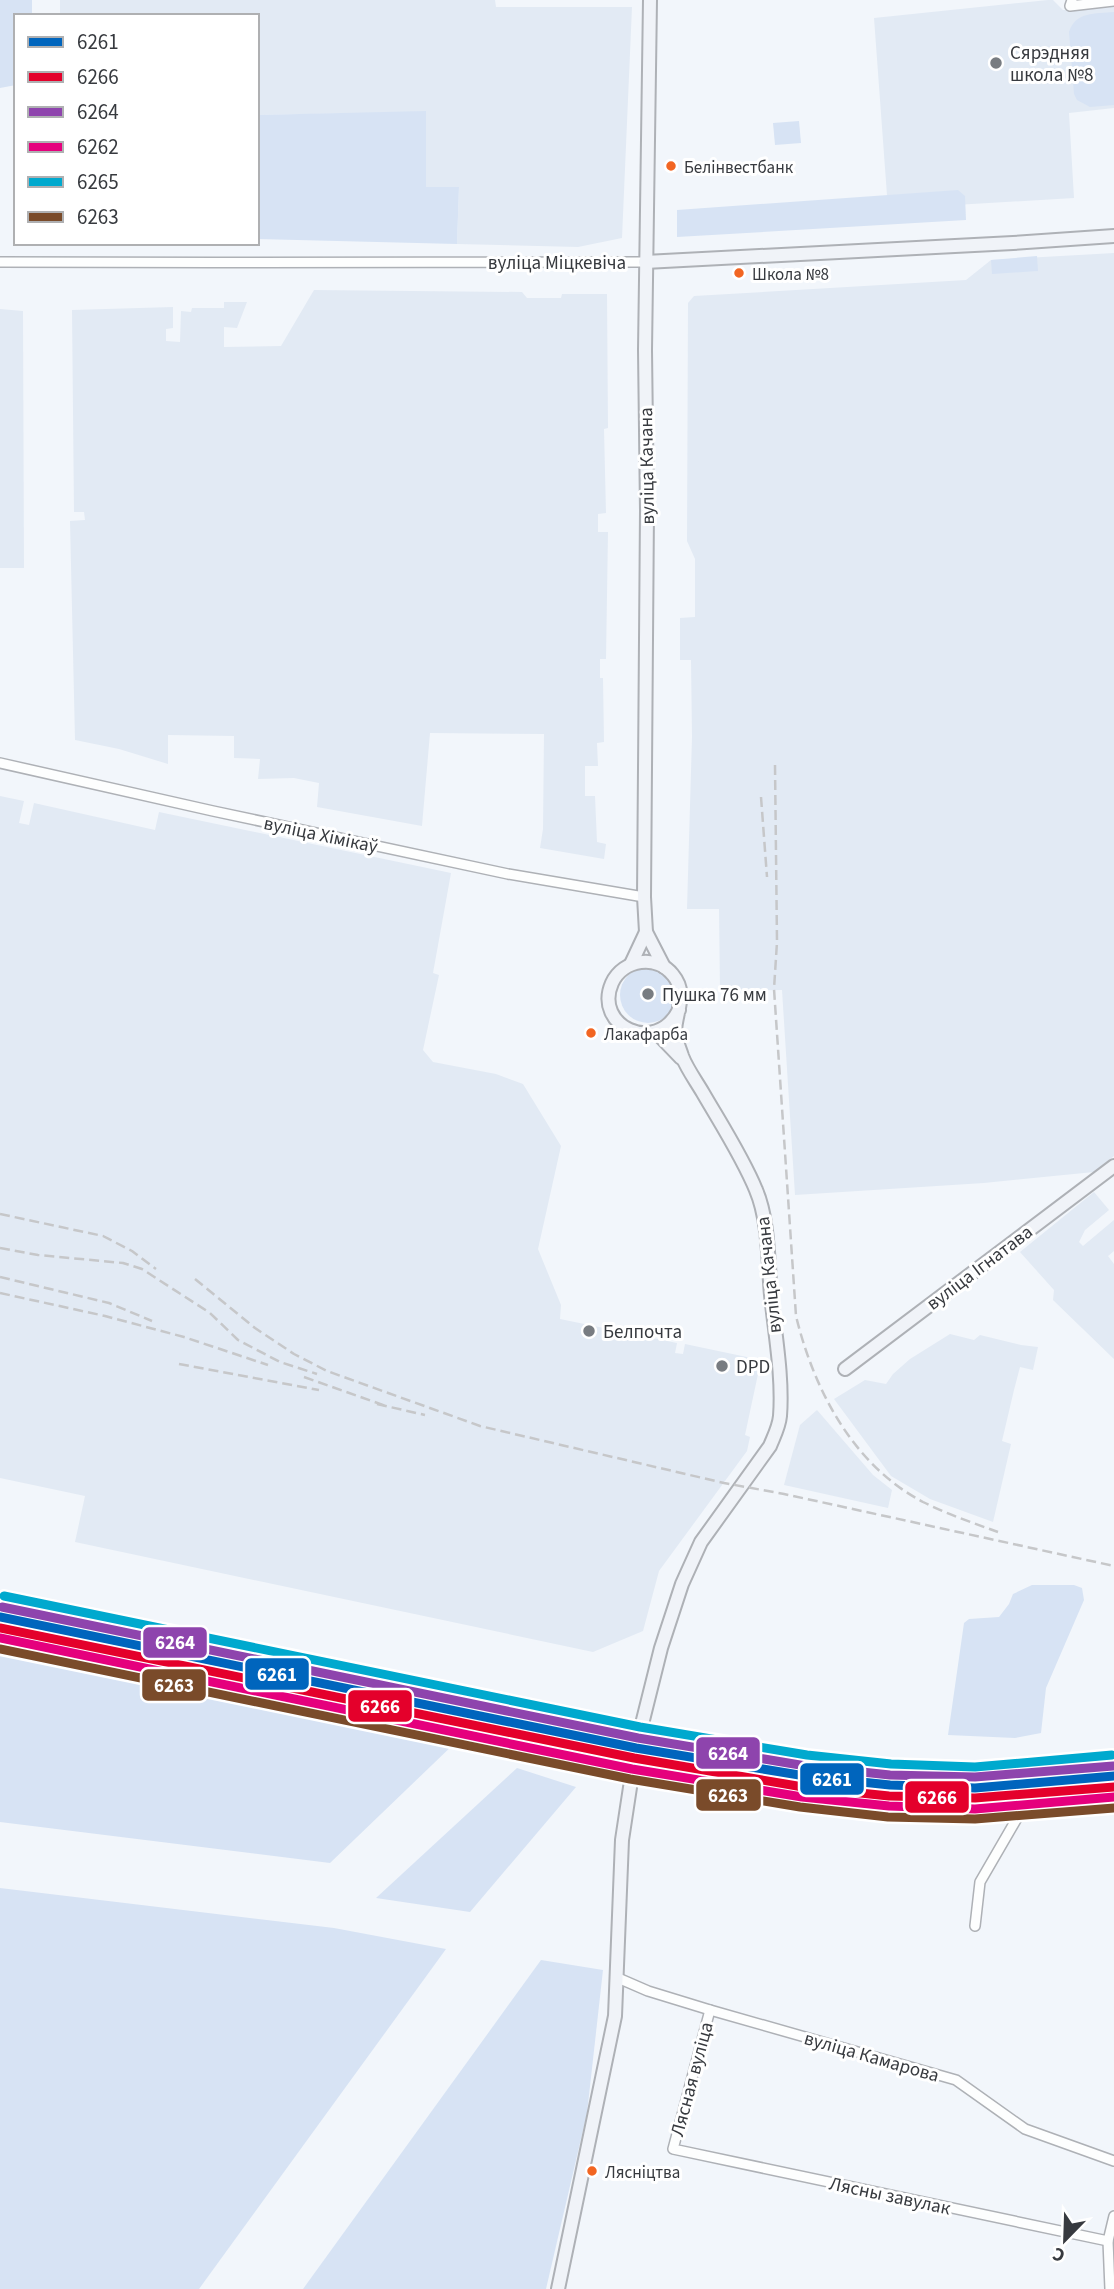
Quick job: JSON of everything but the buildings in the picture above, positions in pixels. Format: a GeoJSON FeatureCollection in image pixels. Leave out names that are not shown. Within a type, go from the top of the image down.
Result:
{"type":"FeatureCollection","features":[{"type":"Feature","properties":{"kind":"main road","name":"вуліца Качана"},"geometry":{"type":"LineString","coordinates":[[558,2289],[615,2016],[622,1840],[629,1784],[660,1648],[682,1584],[701,1542],[769,1446],[780,1417],[780,1382],[766,1235],[757,1192],[684,1061],[675,1033],[681,997],[679,985],[664,967],[646,932],[645,262],[650,0]]}},
{"type":"Feature","properties":{"kind":"main road","name":"вуліца Міцкевіча"},"geometry":{"type":"LineString","coordinates":[[645,262],[1114,236]]}},
{"type":"Feature","properties":{"kind":"main road","name":"вуліца Качана"},"geometry":{"type":"LineString","coordinates":[[646,932],[631,964],[616,976],[611,985],[611,1011],[628,1030],[637,1033],[656,1032],[684,1061]]}},
{"type":"Feature","properties":{"kind":"main road"},"geometry":{"type":"LineString","coordinates":[[631,964],[648,961],[664,967]]}},
{"type":"Feature","properties":{"kind":"main road"},"geometry":{"type":"LineString","coordinates":[[656,1032],[670,1024],[679,1010]]}},
{"type":"Feature","properties":{"kind":"main road","name":"вуліца Ігнатава"},"geometry":{"type":"LineString","coordinates":[[845,1369],[1114,1166]]}},
{"type":"Feature","properties":{"kind":"street"},"geometry":{"type":"LineString","coordinates":[[1071,3],[1114,1]]}},
{"type":"Feature","properties":{"kind":"street","name":"вуліца Міцкевіча"},"geometry":{"type":"LineString","coordinates":[[0,262],[645,262]]}},
{"type":"Feature","properties":{"kind":"street","name":"вуліца Хімікаў"},"geometry":{"type":"LineString","coordinates":[[0,763],[508,874],[644,897]]}},
{"type":"Feature","properties":{"kind":"street"},"geometry":{"type":"LineString","coordinates":[[975,1926],[980,1882],[1027,1801],[1114,1802]]}},
{"type":"Feature","properties":{"kind":"street","name":"вуліца Камарова"},"geometry":{"type":"LineString","coordinates":[[618,1978],[648,1991],[710,2010],[956,2080],[1025,2129],[1114,2161]]}},
{"type":"Feature","properties":{"kind":"street","name":"Лясная вуліца"},"geometry":{"type":"LineString","coordinates":[[673,2149],[710,2010]]}},
{"type":"Feature","properties":{"kind":"street","name":"Лясны завулак"},"geometry":{"type":"LineString","coordinates":[[673,2149],[1108,2241]]}},
{"type":"Feature","properties":{"kind":"street"},"geometry":{"type":"LineString","coordinates":[[1110,2289],[1108,2241],[1114,2216]]}},
{"type":"Feature","properties":{"kind":"shaded area"},"geometry":{"type":"Polygon","coordinates":[[[0,0],[32,0],[32,14],[14,14],[14,85],[0,88],[0,0]]]}},
{"type":"Feature","properties":{"kind":"shaded area"},"geometry":{"type":"Polygon","coordinates":[[[60,0],[495,0],[496,7],[632,7],[622,238],[578,247],[457,244],[459,188],[426,187],[425,112],[259,115],[259,14],[60,14],[60,0]]]}},
{"type":"Feature","properties":{"kind":"shaded area","name":"Сярэдняя школа №8"},"geometry":{"type":"Polygon","coordinates":[[[1053,0],[1063,10],[1114,7],[1114,108],[1069,113],[1074,198],[888,209],[874,18],[1053,0]]]}},
{"type":"Feature","properties":{"kind":"shaded area"},"geometry":{"type":"Polygon","coordinates":[[[1114,12],[1114,105],[1090,107],[1077,100],[1074,94],[1069,32],[1081,17],[1114,12]]]}},
{"type":"Feature","properties":{"kind":"shaded area"},"geometry":{"type":"Polygon","coordinates":[[[426,111],[426,187],[459,187],[457,244],[259,239],[259,115],[426,111]]]}},
{"type":"Feature","properties":{"kind":"shaded area"},"geometry":{"type":"Polygon","coordinates":[[[799,121],[801,143],[775,145],[773,123],[799,121]]]}},
{"type":"Feature","properties":{"kind":"shaded area"},"geometry":{"type":"Polygon","coordinates":[[[958,190],[965,196],[966,220],[677,237],[677,210],[958,190]]]}},
{"type":"Feature","properties":{"kind":"shaded area"},"geometry":{"type":"Polygon","coordinates":[[[1114,253],[1114,1156],[1094,1172],[984,1183],[795,1195],[782,990],[720,991],[719,909],[687,909],[692,737],[691,660],[680,660],[680,618],[695,617],[695,559],[687,541],[688,303],[694,296],[966,280],[991,260],[1114,253]]]}},
{"type":"Feature","properties":{"kind":"shaded area"},"geometry":{"type":"Polygon","coordinates":[[[1037,256],[1038,271],[992,274],[991,260],[1037,256]]]}},
{"type":"Feature","properties":{"kind":"shaded area"},"geometry":{"type":"Polygon","coordinates":[[[314,290],[522,292],[527,298],[561,298],[562,294],[607,294],[608,428],[604,429],[606,513],[598,514],[598,532],[608,532],[606,659],[600,659],[604,742],[597,743],[598,766],[585,766],[585,796],[595,796],[597,842],[606,844],[604,859],[540,848],[543,829],[544,734],[430,733],[422,826],[317,807],[319,783],[294,778],[258,779],[260,759],[234,758],[234,736],[168,735],[168,764],[119,749],[75,740],[70,521],[85,520],[84,512],[74,512],[72,310],[173,307],[173,328],[166,329],[166,341],[180,342],[181,311],[191,312],[192,308],[224,308],[224,302],[247,302],[237,328],[224,327],[224,347],[281,346],[314,290]]]}},
{"type":"Feature","properties":{"kind":"shaded area"},"geometry":{"type":"Polygon","coordinates":[[[0,309],[23,311],[24,568],[0,568],[0,309]]]}},
{"type":"Feature","properties":{"kind":"shaded area"},"geometry":{"type":"Polygon","coordinates":[[[0,796],[24,801],[19,823],[29,825],[34,803],[155,830],[159,812],[451,873],[433,973],[439,975],[423,1050],[433,1062],[496,1074],[523,1084],[561,1146],[538,1249],[561,1305],[560,1319],[677,1343],[675,1353],[683,1354],[685,1344],[761,1360],[745,1435],[750,1437],[747,1451],[659,1571],[643,1631],[593,1652],[75,1542],[85,1496],[0,1478],[0,796]]]}},
{"type":"Feature","properties":{"kind":"shaded area"},"geometry":{"type":"Polygon","coordinates":[[[648,967],[659,969],[668,975],[674,984],[674,1006],[668,1015],[659,1021],[648,1023],[637,1021],[628,1015],[622,1006],[620,995],[622,984],[628,975],[637,969],[648,967]]]}},
{"type":"Feature","properties":{"kind":"shaded area"},"geometry":{"type":"Polygon","coordinates":[[[1094,1192],[1109,1210],[1085,1230],[1079,1242],[1083,1246],[1114,1220],[1114,1251],[1108,1256],[1114,1264],[1114,1359],[1053,1300],[1054,1290],[1020,1252],[1094,1192]]]}},
{"type":"Feature","properties":{"kind":"shaded area"},"geometry":{"type":"Polygon","coordinates":[[[950,1334],[974,1340],[980,1335],[1038,1347],[1033,1370],[1020,1367],[1014,1390],[1002,1441],[1011,1444],[993,1522],[930,1499],[891,1476],[834,1399],[865,1380],[886,1384],[910,1359],[950,1334]]]}},
{"type":"Feature","properties":{"kind":"shaded area"},"geometry":{"type":"Polygon","coordinates":[[[817,1410],[873,1475],[892,1490],[888,1508],[784,1485],[800,1425],[817,1410]]]}},
{"type":"Feature","properties":{"kind":"shaded area"},"geometry":{"type":"Polygon","coordinates":[[[1032,1585],[1074,1585],[1082,1588],[1084,1600],[1046,1688],[1041,1733],[1015,1738],[948,1735],[964,1623],[969,1619],[999,1617],[1013,1594],[1032,1585]]]}},
{"type":"Feature","properties":{"kind":"shaded area"},"geometry":{"type":"Polygon","coordinates":[[[0,1648],[457,1741],[330,1863],[0,1822],[0,1648]]]}},
{"type":"Feature","properties":{"kind":"shaded area"},"geometry":{"type":"Polygon","coordinates":[[[517,1768],[576,1787],[470,1912],[376,1898],[517,1768]]]}},
{"type":"Feature","properties":{"kind":"shaded area"},"geometry":{"type":"Polygon","coordinates":[[[0,1888],[334,1928],[446,1949],[199,2289],[0,2289],[0,1888]]]}},
{"type":"Feature","properties":{"kind":"shaded area"},"geometry":{"type":"Polygon","coordinates":[[[541,1960],[603,1970],[587,2113],[546,2289],[303,2289],[541,1960]]]}},
{"type":"Feature","properties":{"kind":"railway"},"geometry":{"type":"LineString","coordinates":[[775,765],[777,942],[774,989],[796,1316],[804,1344],[826,1398],[840,1423],[876,1468],[923,1502],[998,1532]]}},
{"type":"Feature","properties":{"kind":"railway"},"geometry":{"type":"LineString","coordinates":[[761,797],[767,877]]}},
{"type":"Feature","properties":{"kind":"railway"},"geometry":{"type":"LineString","coordinates":[[0,1214],[103,1236],[132,1251],[156,1269]]}},
{"type":"Feature","properties":{"kind":"railway"},"geometry":{"type":"LineString","coordinates":[[0,1248],[38,1255],[123,1263],[142,1269],[210,1313],[238,1340],[280,1362],[317,1374]]}},
{"type":"Feature","properties":{"kind":"railway"},"geometry":{"type":"LineString","coordinates":[[0,1277],[109,1303],[152,1321]]}},
{"type":"Feature","properties":{"kind":"railway"},"geometry":{"type":"LineString","coordinates":[[195,1279],[255,1328],[294,1354],[327,1371],[480,1426],[724,1483],[1114,1566]]}},
{"type":"Feature","properties":{"kind":"railway"},"geometry":{"type":"LineString","coordinates":[[0,1293],[184,1337],[268,1365]]}},
{"type":"Feature","properties":{"kind":"railway"},"geometry":{"type":"LineString","coordinates":[[179,1364],[319,1390]]}},
{"type":"Feature","properties":{"kind":"railway"},"geometry":{"type":"LineString","coordinates":[[304,1377],[386,1406]]}},
{"type":"Feature","properties":{"kind":"railway"},"geometry":{"type":"LineString","coordinates":[[377,1404],[425,1415]]}},
{"type":"Feature","properties":{"kind":"transit line","name":"6265"},"geometry":{"type":"LineString","coordinates":[[4,1596],[640,1727],[807,1755],[891,1764],[975,1767],[1112,1755]]}},
{"type":"Feature","properties":{"kind":"transit line","name":"6264"},"geometry":{"type":"LineString","coordinates":[[2,1607],[638,1738],[806,1766],[890,1775],[975,1777],[1113,1766]]}},
{"type":"Feature","properties":{"kind":"transit line","name":"6261"},"geometry":{"type":"LineString","coordinates":[[0,1617],[636,1748],[805,1776],[890,1785],[975,1788],[1114,1776]]}},
{"type":"Feature","properties":{"kind":"transit line","name":"6266"},"geometry":{"type":"LineString","coordinates":[[0,1628],[634,1758],[803,1787],[889,1796],[975,1798],[1114,1787]]}},
{"type":"Feature","properties":{"kind":"transit line","name":"6262"},"geometry":{"type":"LineString","coordinates":[[0,1638],[632,1769],[802,1797],[889,1806],[975,1809],[1114,1797]]}},
{"type":"Feature","properties":{"kind":"transit line","name":"6263"},"geometry":{"type":"LineString","coordinates":[[0,1649],[630,1779],[800,1807],[888,1817],[975,1819],[1114,1808]]}},
{"type":"Feature","properties":{"kind":"place","name":"Сярэдняя школа №8"},"geometry":{"type":"Point","coordinates":[996,63]}},
{"type":"Feature","properties":{"kind":"place","name":"Белінвестбанк"},"geometry":{"type":"Point","coordinates":[671,166]}},
{"type":"Feature","properties":{"kind":"place","name":"Школа №8"},"geometry":{"type":"Point","coordinates":[739,273]}},
{"type":"Feature","properties":{"kind":"place","name":"Пушка 76 мм"},"geometry":{"type":"Point","coordinates":[648,994]}},
{"type":"Feature","properties":{"kind":"place","name":"Лакафарба"},"geometry":{"type":"Point","coordinates":[591,1033]}},
{"type":"Feature","properties":{"kind":"place","name":"Белпочта"},"geometry":{"type":"Point","coordinates":[589,1331]}},
{"type":"Feature","properties":{"kind":"place","name":"DPD"},"geometry":{"type":"Point","coordinates":[722,1366]}},
{"type":"Feature","properties":{"kind":"place","name":"Лясніцтва"},"geometry":{"type":"Point","coordinates":[592,2171]}}]}
